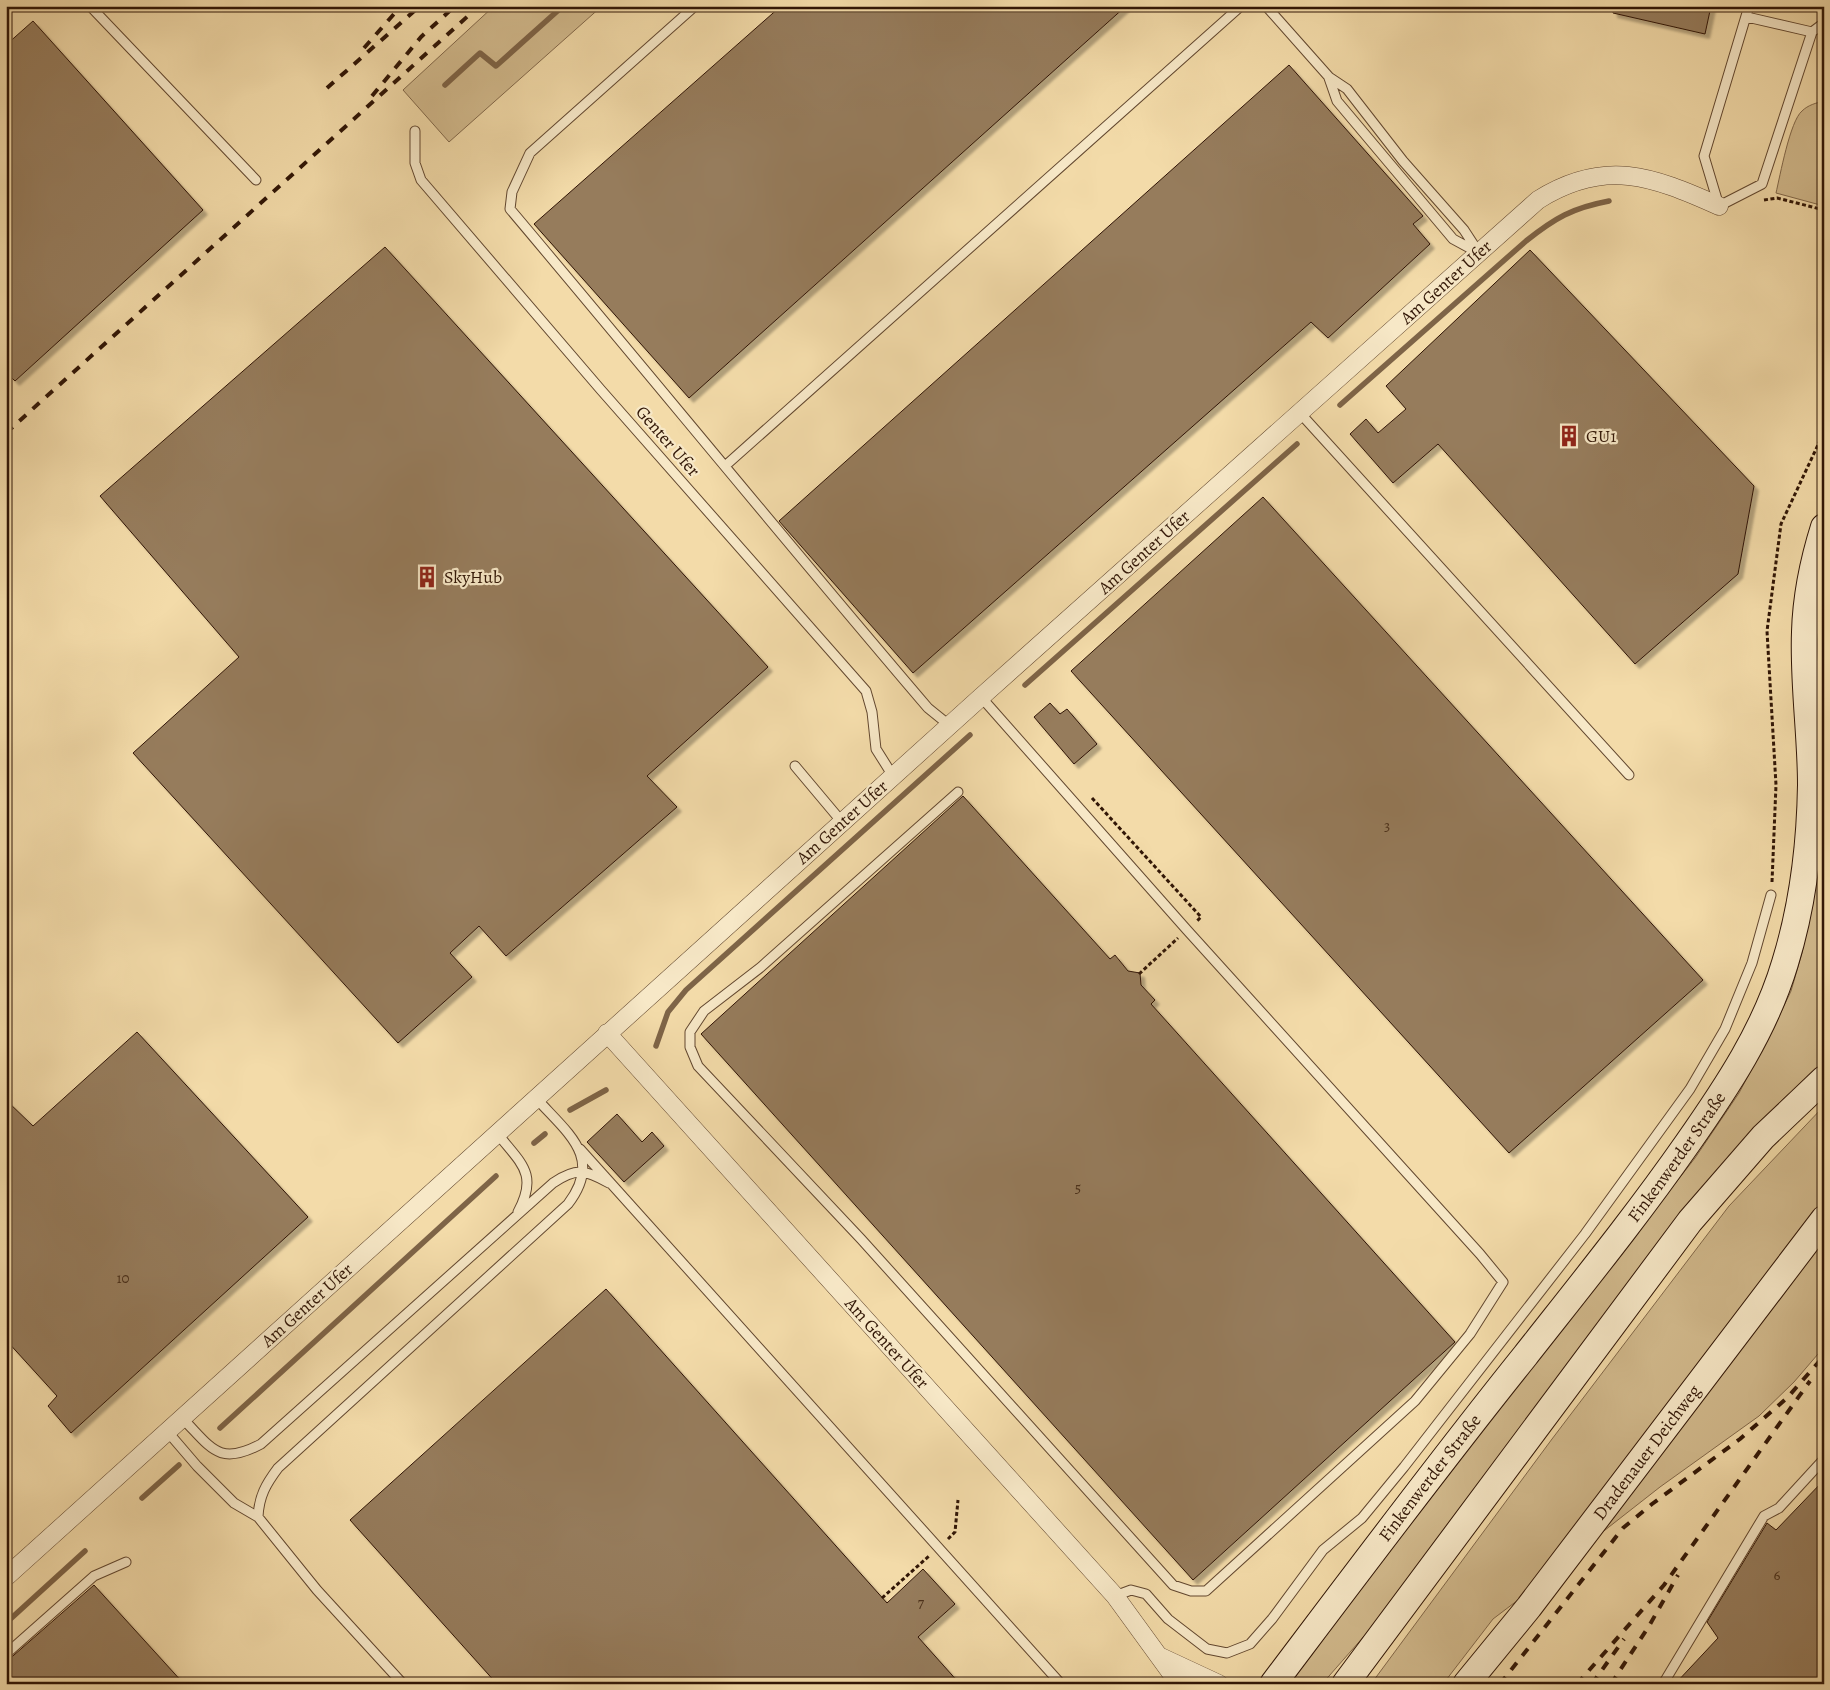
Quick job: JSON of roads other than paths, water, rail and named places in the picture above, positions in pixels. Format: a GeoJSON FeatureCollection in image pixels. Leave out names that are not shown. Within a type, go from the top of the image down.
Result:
{"type":"FeatureCollection","features":[{"type":"Feature","properties":{"kind":"main road","name":"Finkenwerder Straße"},"geometry":{"type":"LineString","coordinates":[[1273,1684],[1447,1453],[1642,1208],[1725,1089],[1746,1054],[1769,1009],[1795,929],[1806,874],[1811,782],[1805,633],[1808,595],[1814,558],[1824,527]]}},
{"type":"Feature","properties":{"kind":"main road"},"geometry":{"type":"LineString","coordinates":[[1345,1684],[1690,1221],[1763,1136],[1824,1079]]}},
{"type":"Feature","properties":{"kind":"main road","name":"Dradenauer Deichweg"},"geometry":{"type":"LineString","coordinates":[[1466,1684],[1529,1607],[1824,1219]]}},
{"type":"Feature","properties":{"kind":"street","name":"Am Genter Ufer"},"geometry":{"type":"LineString","coordinates":[[6,1577],[607,1033],[1538,200],[1570,182],[1589,176],[1625,175],[1644,178],[1681,189],[1719,206]]}},
{"type":"Feature","properties":{"kind":"street","name":"Am Genter Ufer"},"geometry":{"type":"LineString","coordinates":[[607,1033],[1115,1596],[1179,1684]]}},
{"type":"Feature","properties":{"kind":"street","name":"Am Genter Ufer"},"geometry":{"type":"LineString","coordinates":[[1161,1657],[1219,1684]]}},
{"type":"Feature","properties":{"kind":"lane"},"geometry":{"type":"LineString","coordinates":[[90,6],[256,180]]}},
{"type":"Feature","properties":{"kind":"lane"},"geometry":{"type":"LineString","coordinates":[[695,6],[530,152],[512,192],[510,209],[726,466],[796,554],[928,708],[950,725]]}},
{"type":"Feature","properties":{"kind":"lane"},"geometry":{"type":"LineString","coordinates":[[726,466],[1241,6]]}},
{"type":"Feature","properties":{"kind":"lane"},"geometry":{"type":"LineString","coordinates":[[1266,6],[1329,77],[1347,90],[1403,161],[1464,230],[1479,253]]}},
{"type":"Feature","properties":{"kind":"lane"},"geometry":{"type":"LineString","coordinates":[[1749,6],[1704,156],[1719,206],[1762,184],[1812,32],[1824,23]]}},
{"type":"Feature","properties":{"kind":"lane"},"geometry":{"type":"LineString","coordinates":[[1746,17],[1812,32]]}},
{"type":"Feature","properties":{"kind":"lane"},"geometry":{"type":"LineString","coordinates":[[1329,77],[1337,101],[1453,239],[1479,253]]}},
{"type":"Feature","properties":{"kind":"lane","name":"Genter Ufer"},"geometry":{"type":"LineString","coordinates":[[414,131],[415,163],[421,180],[601,390],[866,691],[872,712],[876,749],[894,776]]}},
{"type":"Feature","properties":{"kind":"lane"},"geometry":{"type":"LineString","coordinates":[[1300,413],[1629,775]]}},
{"type":"Feature","properties":{"kind":"lane"},"geometry":{"type":"LineString","coordinates":[[958,792],[761,967],[704,1011],[690,1032],[690,1047],[698,1066],[874,1253],[1172,1585],[1192,1591],[1206,1591],[1415,1401],[1470,1334],[1503,1282],[1480,1254],[1186,930],[981,697]]}},
{"type":"Feature","properties":{"kind":"lane"},"geometry":{"type":"LineString","coordinates":[[795,766],[842,822]]}},
{"type":"Feature","properties":{"kind":"lane"},"geometry":{"type":"LineString","coordinates":[[1115,1596],[1131,1590],[1146,1594],[1168,1619],[1207,1649],[1227,1653],[1250,1644],[1272,1619],[1324,1550],[1362,1518],[1404,1467],[1585,1234],[1690,1089],[1725,1029],[1752,963],[1771,895]]}},
{"type":"Feature","properties":{"kind":"lane"},"geometry":{"type":"LineString","coordinates":[[536,1098],[1061,1684]]}},
{"type":"Feature","properties":{"kind":"lane"},"geometry":{"type":"LineString","coordinates":[[496,1134],[526,1170],[528,1183],[526,1198],[514,1218]]}},
{"type":"Feature","properties":{"kind":"lane"},"geometry":{"type":"LineString","coordinates":[[258,1517],[259,1500],[264,1486],[278,1468],[568,1204],[577,1193],[584,1171],[580,1148]]}},
{"type":"Feature","properties":{"kind":"lane"},"geometry":{"type":"LineString","coordinates":[[182,1418],[212,1448],[220,1453],[229,1455],[242,1454],[261,1444],[553,1183],[564,1176],[584,1171],[618,1188]]}},
{"type":"Feature","properties":{"kind":"lane"},"geometry":{"type":"LineString","coordinates":[[167,1431],[197,1466],[234,1503],[258,1517],[317,1590],[403,1684]]}},
{"type":"Feature","properties":{"kind":"lane"},"geometry":{"type":"LineString","coordinates":[[1663,1684],[1764,1516],[1779,1508],[1824,1459]]}},
{"type":"Feature","properties":{"kind":"lane"},"geometry":{"type":"LineString","coordinates":[[6,1654],[94,1576],[126,1562]]}},
{"type":"Feature","properties":{"kind":"waterway"},"geometry":{"type":"LineString","coordinates":[[445,85],[480,53],[496,66],[563,6]]}},
{"type":"Feature","properties":{"kind":"waterway"},"geometry":{"type":"LineString","coordinates":[[1340,405],[1536,233],[1555,220],[1574,211],[1609,201]]}},
{"type":"Feature","properties":{"kind":"waterway"},"geometry":{"type":"LineString","coordinates":[[1025,685],[1297,444]]}},
{"type":"Feature","properties":{"kind":"waterway"},"geometry":{"type":"LineString","coordinates":[[656,1046],[668,1012],[686,990],[970,735]]}},
{"type":"Feature","properties":{"kind":"waterway"},"geometry":{"type":"LineString","coordinates":[[570,1110],[606,1090]]}},
{"type":"Feature","properties":{"kind":"waterway"},"geometry":{"type":"LineString","coordinates":[[534,1143],[545,1134]]}},
{"type":"Feature","properties":{"kind":"waterway"},"geometry":{"type":"LineString","coordinates":[[220,1428],[496,1176]]}},
{"type":"Feature","properties":{"kind":"waterway"},"geometry":{"type":"LineString","coordinates":[[142,1498],[179,1465]]}},
{"type":"Feature","properties":{"kind":"waterway"},"geometry":{"type":"LineString","coordinates":[[6,1623],[85,1551]]}},
{"type":"Feature","properties":{"kind":"railway"},"geometry":{"type":"LineString","coordinates":[[364,48],[401,6]]}},
{"type":"Feature","properties":{"kind":"railway"},"geometry":{"type":"LineString","coordinates":[[327,88],[420,6]]}},
{"type":"Feature","properties":{"kind":"railway"},"geometry":{"type":"LineString","coordinates":[[372,96],[421,37],[455,6]]}},
{"type":"Feature","properties":{"kind":"railway"},"geometry":{"type":"LineString","coordinates":[[6,433],[479,6]]}},
{"type":"Feature","properties":{"kind":"railway"},"geometry":{"type":"LineString","coordinates":[[1500,1684],[1623,1528],[1652,1504],[1740,1439],[1787,1398],[1824,1356]]}},
{"type":"Feature","properties":{"kind":"railway"},"geometry":{"type":"LineString","coordinates":[[1577,1684],[1664,1585],[1810,1381]]}},
{"type":"Feature","properties":{"kind":"railway"},"geometry":{"type":"LineString","coordinates":[[1611,1684],[1649,1626],[1678,1575]]}},
{"type":"Feature","properties":{"kind":"railway"},"geometry":{"type":"LineString","coordinates":[[1592,1684],[1624,1639]]}},
{"type":"Feature","properties":{"kind":"place","name":"GU1"},"geometry":{"type":"Point","coordinates":[1569,436]}},
{"type":"Feature","properties":{"kind":"place","name":"SkyHub"},"geometry":{"type":"Point","coordinates":[427,577]}}]}
